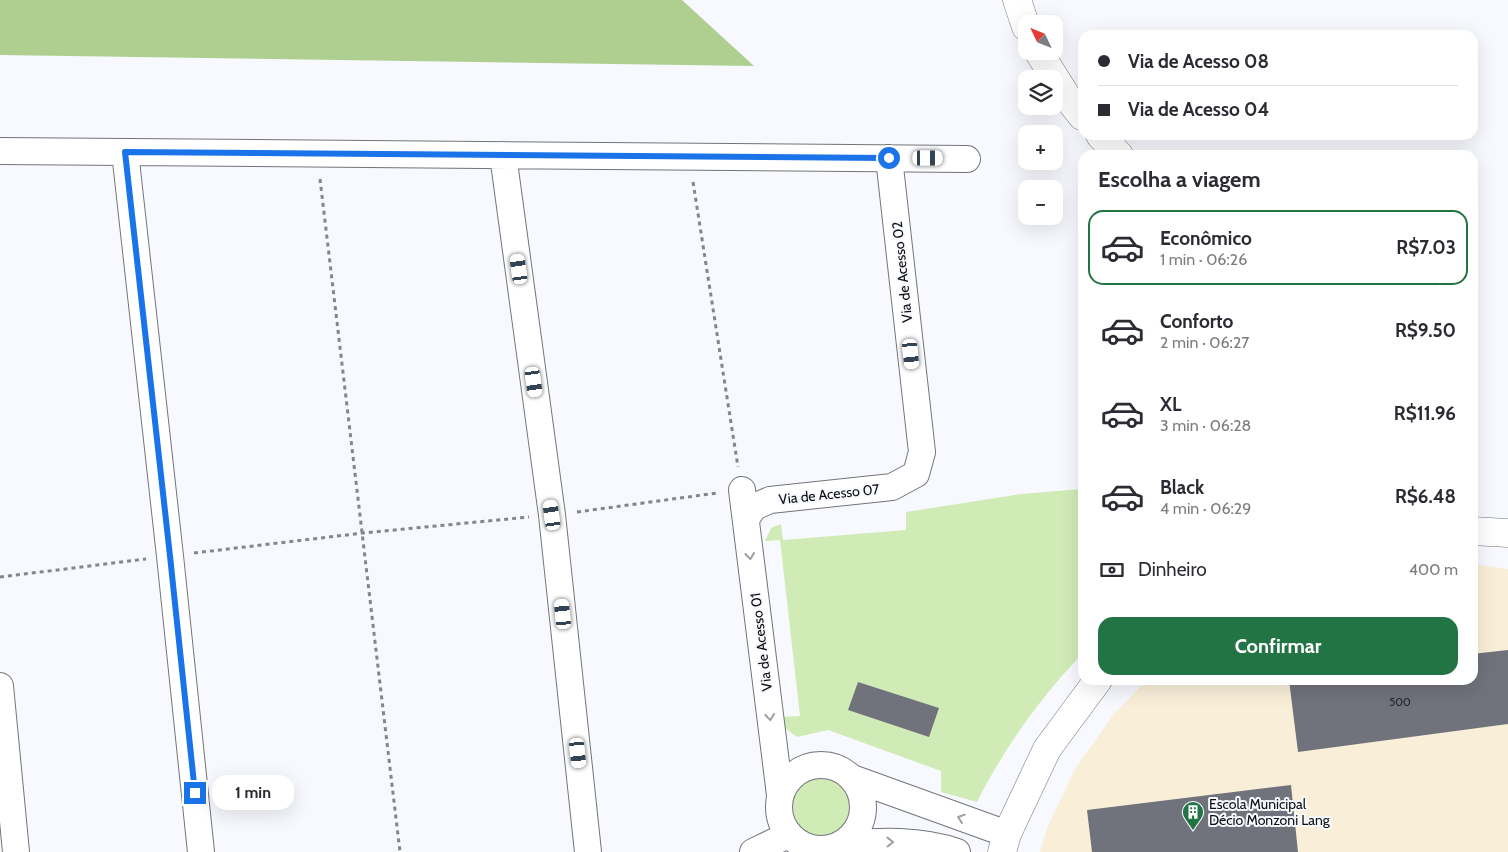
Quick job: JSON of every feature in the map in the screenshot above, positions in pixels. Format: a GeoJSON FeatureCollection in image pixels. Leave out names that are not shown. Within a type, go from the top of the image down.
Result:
{"type":"FeatureCollection","features":[{"type":"Feature","properties":{"kind":"street"},"geometry":{"type":"LineString","coordinates":[[1017,0],[1022,15]]}},
{"type":"Feature","properties":{"kind":"street"},"geometry":{"type":"LineString","coordinates":[[1044,60],[1078,111]]}},
{"type":"Feature","properties":{"kind":"street"},"geometry":{"type":"LineString","coordinates":[[1105,140],[1114,150]]}},
{"type":"Feature","properties":{"kind":"street"},"geometry":{"type":"LineString","coordinates":[[0,151],[967,159]]}},
{"type":"Feature","properties":{"kind":"street"},"geometry":{"type":"LineString","coordinates":[[125,152],[201,852]]}},
{"type":"Feature","properties":{"kind":"street"},"geometry":{"type":"LineString","coordinates":[[503,155],[552,515],[588,852]]}},
{"type":"Feature","properties":{"kind":"street","name":"Via de Acesso 02"},"geometry":{"type":"LineString","coordinates":[[889,158],[922,452],[916,474]]}},
{"type":"Feature","properties":{"kind":"street","name":"Via de Acesso 07"},"geometry":{"type":"LineString","coordinates":[[746,519],[754,506],[770,500],[892,487],[916,474]]}},
{"type":"Feature","properties":{"kind":"street","name":"Via de Acesso 01"},"geometry":{"type":"LineString","coordinates":[[742,490],[780,795]]}},
{"type":"Feature","properties":{"kind":"street"},"geometry":{"type":"LineString","coordinates":[[1478,531],[1508,533]]}},
{"type":"Feature","properties":{"kind":"street"},"geometry":{"type":"LineString","coordinates":[[785,843],[778,816],[780,795],[786,781],[797,771],[811,765],[826,764],[840,769],[852,778],[1004,843],[1047,749],[1094,685]]}},
{"type":"Feature","properties":{"kind":"street"},"geometry":{"type":"LineString","coordinates":[[0,686],[16,852]]}},
{"type":"Feature","properties":{"kind":"street"},"geometry":{"type":"LineString","coordinates":[[773,744],[811,765]]}},
{"type":"Feature","properties":{"kind":"street"},"geometry":{"type":"LineString","coordinates":[[841,844],[853,835],[861,821],[863,806],[860,790],[852,778]]}},
{"type":"Feature","properties":{"kind":"street"},"geometry":{"type":"LineString","coordinates":[[753,852],[785,843],[799,844],[812,849],[827,849],[841,844],[903,841],[945,848],[957,852]]}},
{"type":"Feature","properties":{"kind":"path"},"geometry":{"type":"LineString","coordinates":[[316,153],[400,852]]}},
{"type":"Feature","properties":{"kind":"path"},"geometry":{"type":"LineString","coordinates":[[0,577],[363,533],[552,515],[742,490],[689,156]]}},
{"type":"Feature","properties":{"kind":"shaded area"},"geometry":{"type":"Polygon","coordinates":[[[1478,565],[1508,569],[1508,852],[1040,852],[1047,828],[1075,769],[1113,715],[1142,685],[1478,685],[1478,565]]]}},
{"type":"Feature","properties":{"kind":"green space"},"geometry":{"type":"Polygon","coordinates":[[[0,0],[682,0],[754,66],[0,55],[0,0]]]}},
{"type":"Feature","properties":{"kind":"green space"},"geometry":{"type":"Polygon","coordinates":[[[1078,489],[1078,658],[1024,724],[999,762],[977,802],[941,792],[941,771],[828,730],[797,737],[785,728],[782,717],[800,716],[780,540],[765,541],[771,528],[781,524],[783,540],[906,530],[906,512],[1021,494],[1078,489]]]}},
{"type":"Feature","properties":{"kind":"green space"},"geometry":{"type":"Polygon","coordinates":[[[821,774],[834,776],[845,784],[853,795],[855,808],[853,821],[845,832],[834,840],[821,842],[808,840],[797,832],[789,821],[787,808],[789,795],[797,784],[808,776],[821,774]]]}},
{"type":"Feature","properties":{"kind":"building"},"geometry":{"type":"Polygon","coordinates":[[[1508,650],[1508,724],[1298,752],[1290,685],[1478,685],[1478,653],[1508,650]]]}},
{"type":"Feature","properties":{"kind":"building"},"geometry":{"type":"Polygon","coordinates":[[[858,682],[939,708],[929,737],[848,710],[858,682]]]}},
{"type":"Feature","properties":{"kind":"building","name":"Escola Municipal Décio Monzoni Lang"},"geometry":{"type":"Polygon","coordinates":[[[1291,785],[1298,852],[1092,852],[1087,810],[1291,785]]]}},
{"type":"Feature","properties":{"kind":"place","name":"Escola Municipal Décio Monzoni Lang"},"geometry":{"type":"Point","coordinates":[1193,831]}},
{"type":"Feature","properties":{"kind":"route"},"geometry":{"type":"LineString","coordinates":[[195,793],[125,152],[889,158]]}}]}
